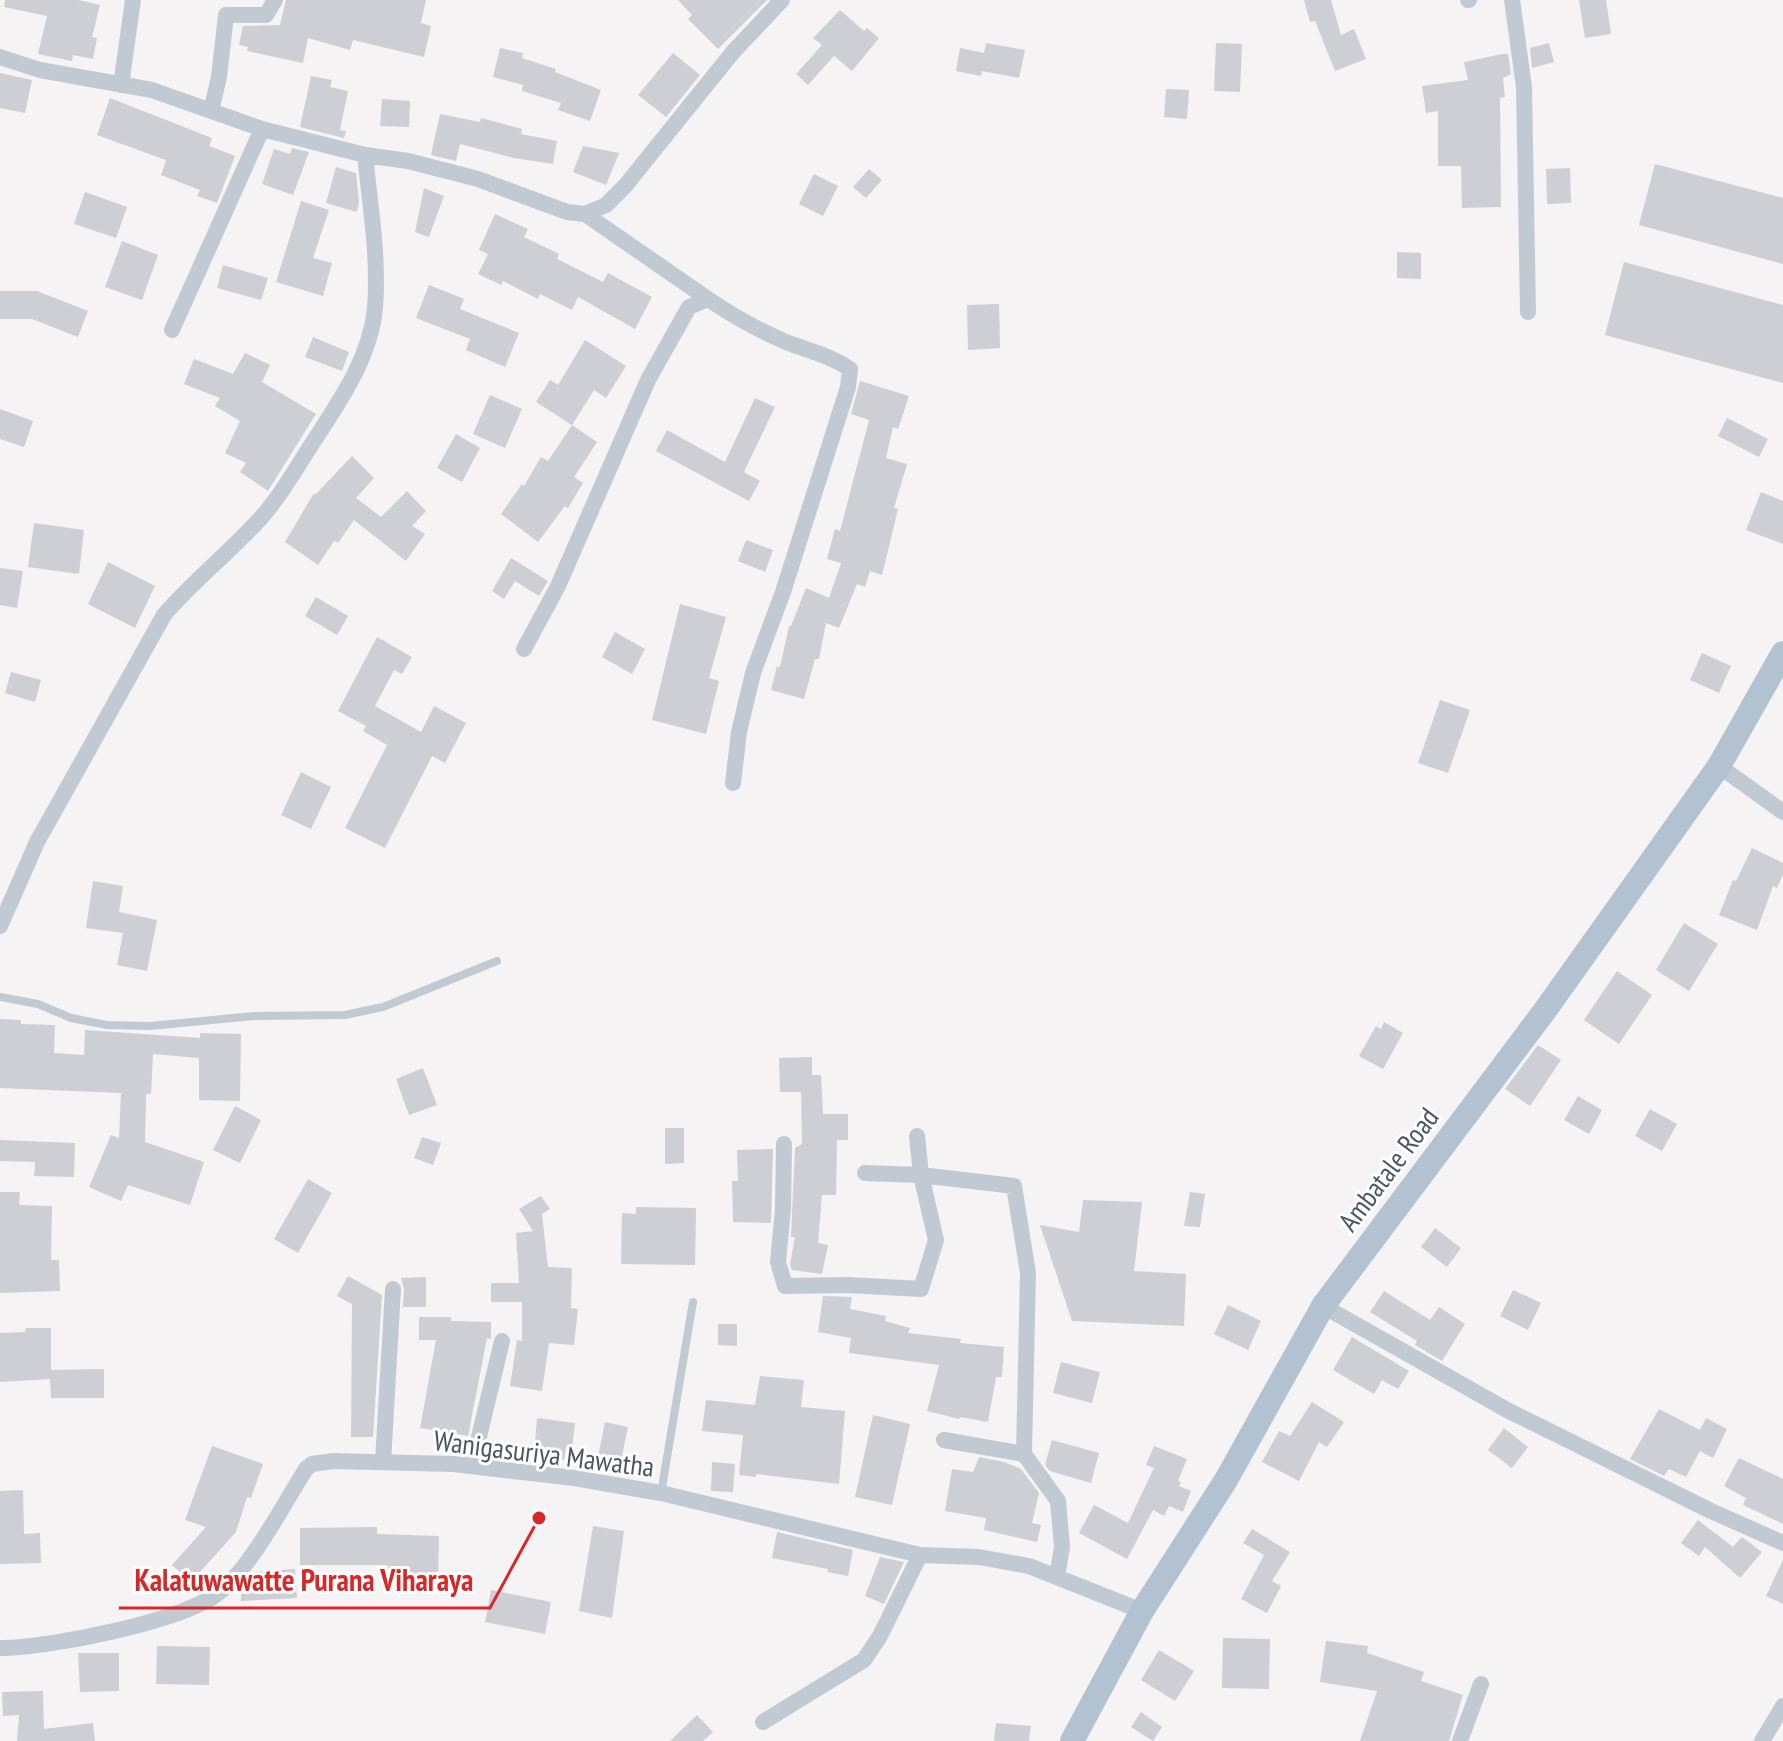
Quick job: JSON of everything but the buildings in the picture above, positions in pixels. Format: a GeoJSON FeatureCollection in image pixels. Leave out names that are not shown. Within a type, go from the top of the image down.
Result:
{"type":"FeatureCollection","features":[{"type":"Feature","properties":{"kind":"main road","name":"Ambatale Road"},"geometry":{"type":"LineString","coordinates":[[1072,1741],[1142,1611],[1226,1480],[1323,1306],[1546,1009],[1719,766],[1783,653]]}},
{"type":"Feature","properties":{"kind":"street"},"geometry":{"type":"LineString","coordinates":[[121,85],[133,0]]}},
{"type":"Feature","properties":{"kind":"street"},"geometry":{"type":"LineString","coordinates":[[211,111],[219,77],[226,15],[266,15],[275,0]]}},
{"type":"Feature","properties":{"kind":"street"},"geometry":{"type":"LineString","coordinates":[[585,214],[606,205],[625,186],[779,0]]}},
{"type":"Feature","properties":{"kind":"street"},"geometry":{"type":"LineString","coordinates":[[1512,0],[1524,87],[1528,312]]}},
{"type":"Feature","properties":{"kind":"street"},"geometry":{"type":"LineString","coordinates":[[0,57],[40,70],[152,90],[262,129],[478,179],[567,212],[585,214],[745,323],[831,357],[850,369],[848,387],[783,592],[753,673],[739,732],[733,783]]}},
{"type":"Feature","properties":{"kind":"street"},"geometry":{"type":"LineString","coordinates":[[172,330],[262,129]]}},
{"type":"Feature","properties":{"kind":"street"},"geometry":{"type":"LineString","coordinates":[[0,926],[37,842],[164,615],[261,517],[342,397],[361,361],[375,308],[375,258],[365,155]]}},
{"type":"Feature","properties":{"kind":"street"},"geometry":{"type":"LineString","coordinates":[[524,649],[558,586],[648,380],[689,307],[708,299]]}},
{"type":"Feature","properties":{"kind":"street"},"geometry":{"type":"LineString","coordinates":[[1719,766],[1783,812]]}},
{"type":"Feature","properties":{"kind":"street"},"geometry":{"type":"LineString","coordinates":[[784,1144],[778,1262],[785,1286],[921,1289],[936,1240],[921,1175],[917,1136]]}},
{"type":"Feature","properties":{"kind":"street"},"geometry":{"type":"LineString","coordinates":[[865,1173],[921,1175],[1014,1186],[1028,1273],[1024,1454],[1058,1501],[1062,1547],[1057,1577]]}},
{"type":"Feature","properties":{"kind":"street"},"geometry":{"type":"LineString","coordinates":[[383,1462],[393,1289]]}},
{"type":"Feature","properties":{"kind":"street"},"geometry":{"type":"LineString","coordinates":[[1323,1306],[1507,1410],[1711,1511],[1783,1543]]}},
{"type":"Feature","properties":{"kind":"street"},"geometry":{"type":"LineString","coordinates":[[472,1466],[502,1341]]}},
{"type":"Feature","properties":{"kind":"street"},"geometry":{"type":"LineString","coordinates":[[944,1440],[1024,1454]]}},
{"type":"Feature","properties":{"kind":"street","name":"Wanigasuriya Mawatha"},"geometry":{"type":"LineString","coordinates":[[0,1648],[22,1648],[92,1635],[199,1606],[236,1576],[306,1469],[312,1464],[333,1461],[472,1466],[574,1478],[661,1493],[920,1555],[979,1557],[1029,1566],[1142,1611]]}},
{"type":"Feature","properties":{"kind":"street"},"geometry":{"type":"LineString","coordinates":[[763,1722],[864,1660],[880,1636],[920,1555]]}},
{"type":"Feature","properties":{"kind":"street"},"geometry":{"type":"LineString","coordinates":[[1460,1741],[1481,1684]]}},
{"type":"Feature","properties":{"kind":"street"},"geometry":{"type":"LineString","coordinates":[[1762,1741],[1783,1706]]}},
{"type":"Feature","properties":{"kind":"lane"},"geometry":{"type":"LineString","coordinates":[[0,997],[38,1004],[71,1018],[107,1025],[150,1026],[254,1016],[345,1015],[383,1007],[497,961]]}},
{"type":"Feature","properties":{"kind":"lane"},"geometry":{"type":"LineString","coordinates":[[661,1493],[693,1302]]}},
{"type":"Feature","properties":{"kind":"place","name":"Kalatuwawatte Purana Viharaya"},"geometry":{"type":"Point","coordinates":[539,1518]}}]}
